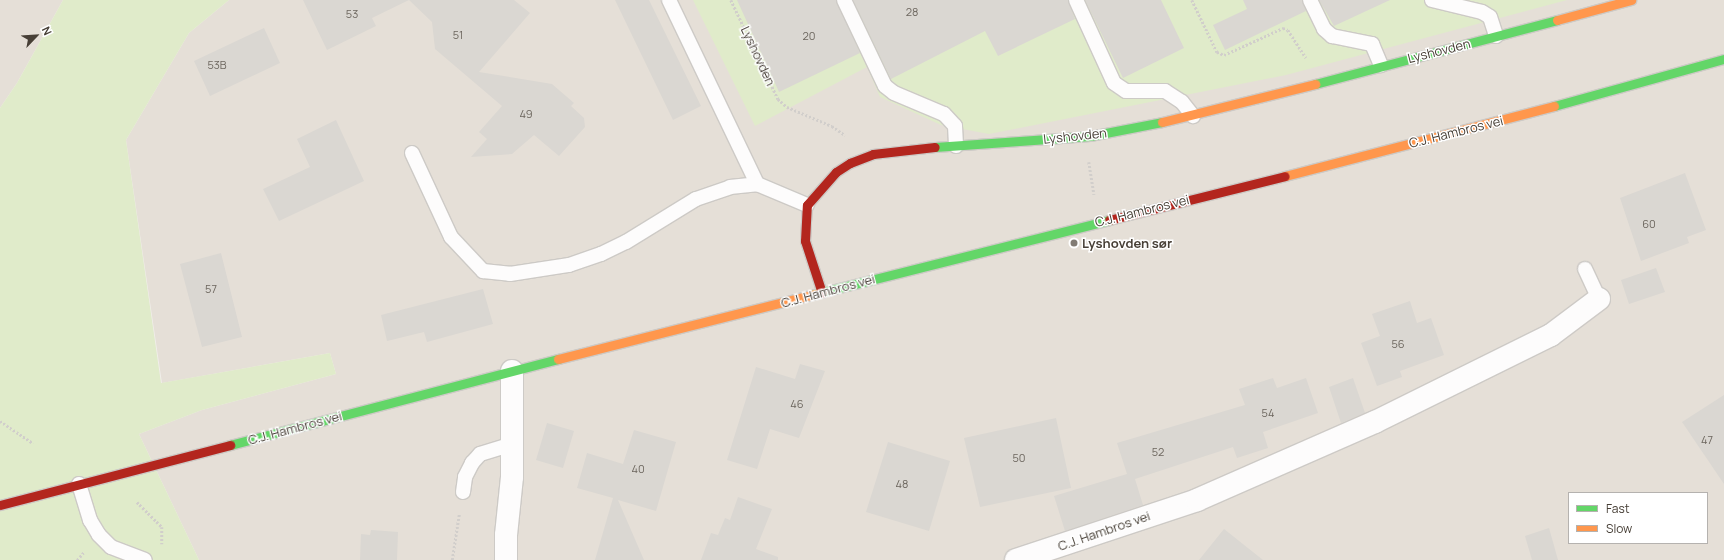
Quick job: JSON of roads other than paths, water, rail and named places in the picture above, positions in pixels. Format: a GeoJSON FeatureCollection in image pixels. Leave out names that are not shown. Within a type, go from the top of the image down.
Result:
{"type":"FeatureCollection","features":[{"type":"Feature","properties":{"kind":"main road","name":"Lyshovden"},"geometry":{"type":"LineString","coordinates":[[807,205],[836,172],[850,163],[873,154],[906,148],[956,146],[1090,136],[1193,116],[1322,83],[1381,65],[1496,36],[1591,6],[1632,0]]}},
{"type":"Feature","properties":{"kind":"main road","name":"C.J. Hambros vei"},"geometry":{"type":"LineString","coordinates":[[0,505],[512,371],[1489,124],[1724,59]]}},
{"type":"Feature","properties":{"kind":"main road"},"geometry":{"type":"LineString","coordinates":[[807,205],[805,242],[822,293]]}},
{"type":"Feature","properties":{"kind":"street","name":"C.J. Hambros vei"},"geometry":{"type":"LineString","coordinates":[[1016,560],[1197,500],[1375,422],[1551,335],[1599,298]]}},
{"type":"Feature","properties":{"kind":"street"},"geometry":{"type":"LineString","coordinates":[[506,560],[513,444],[512,371]]}},
{"type":"Feature","properties":{"kind":"lane"},"geometry":{"type":"LineString","coordinates":[[669,0],[757,184]]}},
{"type":"Feature","properties":{"kind":"lane"},"geometry":{"type":"LineString","coordinates":[[844,0],[885,86],[894,93],[944,114],[955,126],[956,146]]}},
{"type":"Feature","properties":{"kind":"lane"},"geometry":{"type":"LineString","coordinates":[[1076,0],[1114,83],[1126,91],[1165,91],[1182,102],[1193,116]]}},
{"type":"Feature","properties":{"kind":"lane"},"geometry":{"type":"LineString","coordinates":[[1310,0],[1324,29],[1332,36],[1372,44],[1381,65]]}},
{"type":"Feature","properties":{"kind":"lane"},"geometry":{"type":"LineString","coordinates":[[1432,0],[1482,12],[1490,18],[1496,36]]}},
{"type":"Feature","properties":{"kind":"lane"},"geometry":{"type":"LineString","coordinates":[[412,153],[451,237],[483,271],[510,274],[569,265],[600,254],[626,242],[696,199],[730,187],[757,184],[807,205]]}},
{"type":"Feature","properties":{"kind":"lane"},"geometry":{"type":"LineString","coordinates":[[1586,269],[1599,298]]}},
{"type":"Feature","properties":{"kind":"lane"},"geometry":{"type":"LineString","coordinates":[[463,492],[465,477],[472,463],[480,454],[513,444]]}},
{"type":"Feature","properties":{"kind":"lane"},"geometry":{"type":"LineString","coordinates":[[79,484],[90,520],[99,535],[111,547],[145,560]]}},
{"type":"Feature","properties":{"kind":"place","name":"Lyshovden sør"},"geometry":{"type":"Point","coordinates":[1074,243]}}]}
